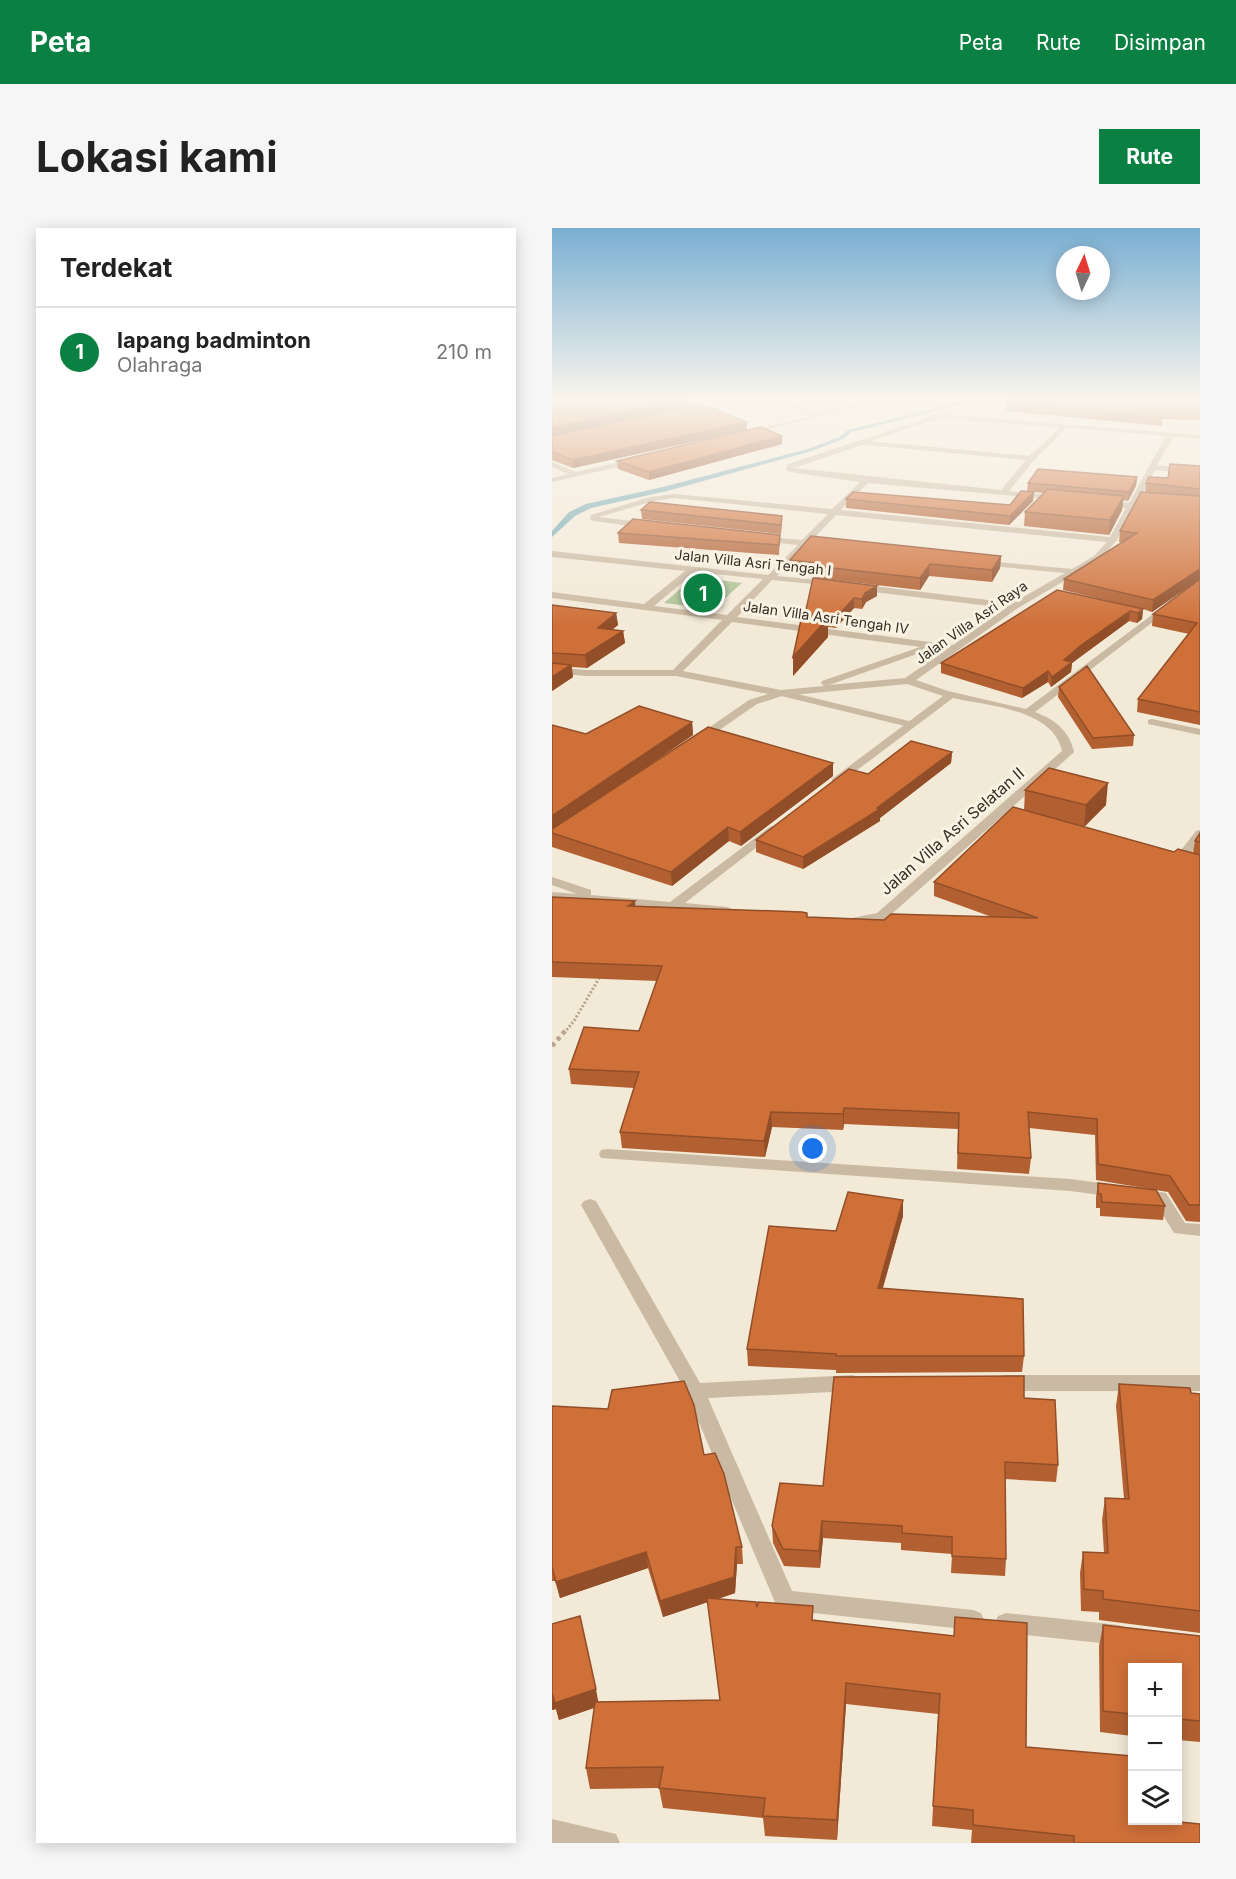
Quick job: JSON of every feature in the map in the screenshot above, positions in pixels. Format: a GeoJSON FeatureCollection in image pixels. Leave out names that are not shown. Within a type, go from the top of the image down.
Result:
{"type":"FeatureCollection","features":[{"type":"Feature","properties":{"kind":"street"},"geometry":{"type":"LineString","coordinates":[[552,480],[573,474]]}},
{"type":"Feature","properties":{"kind":"street"},"geometry":{"type":"LineString","coordinates":[[823,474],[1067,499]]}},
{"type":"Feature","properties":{"kind":"street"},"geometry":{"type":"LineString","coordinates":[[1003,493],[1018,474]]}},
{"type":"Feature","properties":{"kind":"street","name":"Jalan Villa Asri Raya"},"geometry":{"type":"LineString","coordinates":[[552,670],[586,673],[676,673],[781,693],[908,681],[929,669],[953,648],[1015,606],[1071,571],[1097,558],[1113,540],[1138,500],[1148,474]]}},
{"type":"Feature","properties":{"kind":"street"},"geometry":{"type":"LineString","coordinates":[[676,673],[866,480]]}},
{"type":"Feature","properties":{"kind":"street"},"geometry":{"type":"LineString","coordinates":[[655,526],[594,519],[595,515],[653,499],[674,496],[1113,540]]}},
{"type":"Feature","properties":{"kind":"street"},"geometry":{"type":"LineString","coordinates":[[1037,505],[1045,497]]}},
{"type":"Feature","properties":{"kind":"street"},"geometry":{"type":"LineString","coordinates":[[1088,501],[1138,500]]}},
{"type":"Feature","properties":{"kind":"street"},"geometry":{"type":"LineString","coordinates":[[1012,530],[1020,522]]}},
{"type":"Feature","properties":{"kind":"street"},"geometry":{"type":"LineString","coordinates":[[747,536],[839,546]]}},
{"type":"Feature","properties":{"kind":"street","name":"Jalan Villa Asri Tengah I"},"geometry":{"type":"LineString","coordinates":[[555,554],[838,585]]}},
{"type":"Feature","properties":{"kind":"street"},"geometry":{"type":"LineString","coordinates":[[966,560],[1071,571]]}},
{"type":"Feature","properties":{"kind":"street"},"geometry":{"type":"LineString","coordinates":[[647,607],[693,569]]}},
{"type":"Feature","properties":{"kind":"street"},"geometry":{"type":"LineString","coordinates":[[1030,711],[1200,582]]}},
{"type":"Feature","properties":{"kind":"street","name":"Jalan Villa Asri Tengah I"},"geometry":{"type":"LineString","coordinates":[[850,587],[1015,606]]}},
{"type":"Feature","properties":{"kind":"street"},"geometry":{"type":"LineString","coordinates":[[1039,591],[1051,594]]}},
{"type":"Feature","properties":{"kind":"street","name":"Jalan Villa Asri Tengah IV"},"geometry":{"type":"LineString","coordinates":[[552,595],[953,648]]}},
{"type":"Feature","properties":{"kind":"street"},"geometry":{"type":"LineString","coordinates":[[1143,615],[1155,617]]}},
{"type":"Feature","properties":{"kind":"street"},"geometry":{"type":"LineString","coordinates":[[810,689],[934,645]]}},
{"type":"Feature","properties":{"kind":"street","name":"Jalan Villa Asri Selatan II"},"geometry":{"type":"LineString","coordinates":[[830,924],[854,923],[881,916],[1068,752],[1069,742],[1063,734],[1030,711],[951,695],[908,681]]}},
{"type":"Feature","properties":{"kind":"street"},"geometry":{"type":"LineString","coordinates":[[686,748],[753,702],[781,693],[909,724]]}},
{"type":"Feature","properties":{"kind":"street"},"geometry":{"type":"LineString","coordinates":[[825,789],[909,724],[951,695]]}},
{"type":"Feature","properties":{"kind":"street"},"geometry":{"type":"LineString","coordinates":[[1152,722],[1200,732]]}},
{"type":"Feature","properties":{"kind":"street"},"geometry":{"type":"LineString","coordinates":[[999,811],[1018,816]]}},
{"type":"Feature","properties":{"kind":"street"},"geometry":{"type":"LineString","coordinates":[[675,904],[778,825]]}},
{"type":"Feature","properties":{"kind":"street"},"geometry":{"type":"LineString","coordinates":[[1200,834],[1176,856],[1200,863]]}},
{"type":"Feature","properties":{"kind":"street"},"geometry":{"type":"LineString","coordinates":[[552,881],[606,899]]}},
{"type":"Feature","properties":{"kind":"street"},"geometry":{"type":"LineString","coordinates":[[552,896],[675,904],[741,913]]}},
{"type":"Feature","properties":{"kind":"street"},"geometry":{"type":"LineString","coordinates":[[608,1154],[1070,1185],[1160,1197],[1180,1229],[1200,1230]]}},
{"type":"Feature","properties":{"kind":"street"},"geometry":{"type":"LineString","coordinates":[[590,1205],[695,1391],[785,1600],[1141,1638]]}},
{"type":"Feature","properties":{"kind":"street"},"geometry":{"type":"LineString","coordinates":[[695,1391],[868,1382]]}},
{"type":"Feature","properties":{"kind":"street"},"geometry":{"type":"LineString","coordinates":[[987,1383],[1200,1383]]}},
{"type":"Feature","properties":{"kind":"street"},"geometry":{"type":"LineString","coordinates":[[552,1832],[607,1843]]}},
{"type":"Feature","properties":{"kind":"path"},"geometry":{"type":"LineString","coordinates":[[552,1046],[574,1021],[604,970]]}},
{"type":"Feature","properties":{"kind":"green space"},"geometry":{"type":"Polygon","coordinates":[[[694,577],[742,583],[713,609],[664,603],[694,577]]]}},
{"type":"Feature","properties":{"kind":"building"},"geometry":{"type":"Polygon","coordinates":[[[1034,474],[1137,477],[1129,492],[1028,483],[1034,474]]]}},
{"type":"Feature","properties":{"kind":"building"},"geometry":{"type":"Polygon","coordinates":[[[1169,474],[1200,474],[1200,489],[1146,483],[1149,477],[1168,478],[1169,474]]]}},
{"type":"Feature","properties":{"kind":"building"},"geometry":{"type":"Polygon","coordinates":[[[1048,489],[1124,496],[1110,520],[1025,512],[1048,489]]]}},
{"type":"Feature","properties":{"kind":"building"},"geometry":{"type":"Polygon","coordinates":[[[1021,491],[1034,492],[1010,516],[846,499],[853,492],[1010,505],[1021,491]]]}},
{"type":"Feature","properties":{"kind":"building"},"geometry":{"type":"Polygon","coordinates":[[[1141,492],[1200,496],[1200,569],[1153,600],[1064,579],[1137,533],[1120,531],[1141,492]]]}},
{"type":"Feature","properties":{"kind":"building"},"geometry":{"type":"Polygon","coordinates":[[[650,502],[782,516],[781,525],[641,510],[650,502]]]}},
{"type":"Feature","properties":{"kind":"building"},"geometry":{"type":"Polygon","coordinates":[[[633,519],[780,535],[779,545],[618,533],[633,519]]]}},
{"type":"Feature","properties":{"kind":"building"},"geometry":{"type":"Polygon","coordinates":[[[811,536],[1001,556],[992,570],[930,564],[920,578],[815,566],[816,563],[790,560],[811,536]]]}},
{"type":"Feature","properties":{"kind":"building"},"geometry":{"type":"Polygon","coordinates":[[[813,578],[877,586],[865,593],[862,599],[854,598],[836,618],[805,614],[813,578]]]}},
{"type":"Feature","properties":{"kind":"building"},"geometry":{"type":"Polygon","coordinates":[[[1200,579],[1200,712],[1138,699],[1197,623],[1153,614],[1200,579]]]}},
{"type":"Feature","properties":{"kind":"building"},"geometry":{"type":"Polygon","coordinates":[[[1057,590],[1143,609],[1138,613],[1130,611],[1080,646],[1064,660],[1072,662],[1052,677],[1048,671],[1023,688],[941,663],[1057,590]]]}},
{"type":"Feature","properties":{"kind":"building"},"geometry":{"type":"Polygon","coordinates":[[[552,605],[616,613],[598,628],[623,631],[585,655],[552,653],[552,605]]]}},
{"type":"Feature","properties":{"kind":"building"},"geometry":{"type":"Polygon","coordinates":[[[802,615],[828,618],[793,657],[802,615]]]}},
{"type":"Feature","properties":{"kind":"building"},"geometry":{"type":"Polygon","coordinates":[[[552,663],[571,665],[552,677],[552,663]]]}},
{"type":"Feature","properties":{"kind":"building"},"geometry":{"type":"Polygon","coordinates":[[[1087,666],[1134,735],[1093,738],[1059,687],[1087,666]]]}},
{"type":"Feature","properties":{"kind":"building"},"geometry":{"type":"Polygon","coordinates":[[[639,706],[692,722],[552,816],[552,725],[586,734],[639,706]]]}},
{"type":"Feature","properties":{"kind":"building"},"geometry":{"type":"Polygon","coordinates":[[[708,727],[833,763],[740,832],[728,827],[671,872],[552,833],[552,829],[708,727]]]}},
{"type":"Feature","properties":{"kind":"building"},"geometry":{"type":"Polygon","coordinates":[[[911,741],[952,752],[877,808],[880,809],[803,857],[756,840],[849,769],[868,774],[911,741]]]}},
{"type":"Feature","properties":{"kind":"building"},"geometry":{"type":"Polygon","coordinates":[[[1049,768],[1108,783],[1086,805],[1025,790],[1049,768]]]}},
{"type":"Feature","properties":{"kind":"building"},"geometry":{"type":"Polygon","coordinates":[[[1013,807],[1174,852],[1178,849],[1200,855],[1200,1205],[1189,1205],[1170,1176],[1098,1164],[1097,1119],[1028,1112],[1031,1158],[958,1153],[959,1113],[844,1108],[843,1114],[771,1112],[764,1141],[620,1132],[639,1072],[569,1069],[584,1027],[639,1031],[662,966],[552,962],[552,897],[635,901],[628,906],[802,912],[807,913],[807,917],[884,920],[891,914],[1038,918],[934,882],[1013,807]]]}},
{"type":"Feature","properties":{"kind":"building"},"geometry":{"type":"Polygon","coordinates":[[[1098,1183],[1156,1190],[1165,1206],[1102,1202],[1101,1194],[1098,1194],[1098,1183]]]}},
{"type":"Feature","properties":{"kind":"building"},"geometry":{"type":"Polygon","coordinates":[[[848,1192],[903,1200],[878,1288],[1023,1299],[1024,1356],[836,1356],[836,1354],[747,1349],[769,1226],[836,1231],[848,1192]]]}},
{"type":"Feature","properties":{"kind":"building"},"geometry":{"type":"Polygon","coordinates":[[[1024,1376],[1024,1398],[1055,1400],[1058,1465],[1005,1462],[1006,1559],[952,1556],[952,1537],[902,1533],[902,1526],[822,1521],[819,1551],[783,1549],[772,1526],[780,1483],[823,1486],[834,1377],[1024,1376]]]}},
{"type":"Feature","properties":{"kind":"building"},"geometry":{"type":"Polygon","coordinates":[[[684,1381],[694,1405],[704,1455],[715,1453],[724,1474],[742,1547],[736,1547],[734,1577],[660,1601],[646,1552],[556,1582],[552,1567],[552,1406],[608,1409],[612,1390],[684,1381]]]}},
{"type":"Feature","properties":{"kind":"building"},"geometry":{"type":"Polygon","coordinates":[[[1119,1384],[1190,1388],[1191,1393],[1200,1394],[1200,1611],[1103,1599],[1103,1591],[1084,1589],[1083,1552],[1108,1553],[1105,1498],[1129,1499],[1119,1384]]]}},
{"type":"Feature","properties":{"kind":"building"},"geometry":{"type":"Polygon","coordinates":[[[707,1598],[756,1602],[757,1607],[758,1602],[813,1606],[812,1620],[954,1636],[955,1617],[1027,1623],[1026,1747],[1128,1756],[1128,1825],[1182,1825],[1182,1822],[1200,1824],[1200,1843],[1074,1843],[1074,1836],[973,1825],[973,1810],[933,1806],[940,1694],[846,1683],[837,1820],[763,1816],[765,1798],[659,1788],[663,1767],[586,1768],[595,1702],[720,1700],[707,1598]]]}},
{"type":"Feature","properties":{"kind":"building"},"geometry":{"type":"Polygon","coordinates":[[[580,1616],[596,1689],[555,1703],[552,1693],[552,1624],[580,1616]]]}},
{"type":"Feature","properties":{"kind":"building"},"geometry":{"type":"Polygon","coordinates":[[[1103,1625],[1200,1636],[1200,1721],[1182,1719],[1182,1663],[1128,1663],[1128,1714],[1103,1711],[1103,1625]]]}},
{"type":"Feature","properties":{"kind":"waterway"},"geometry":{"type":"LineString","coordinates":[[552,535],[572,514],[589,506],[719,474]]}},
{"type":"Feature","properties":{"kind":"place","name":"lapang badminton"},"geometry":{"type":"Point","coordinates":[703,593]}}]}
